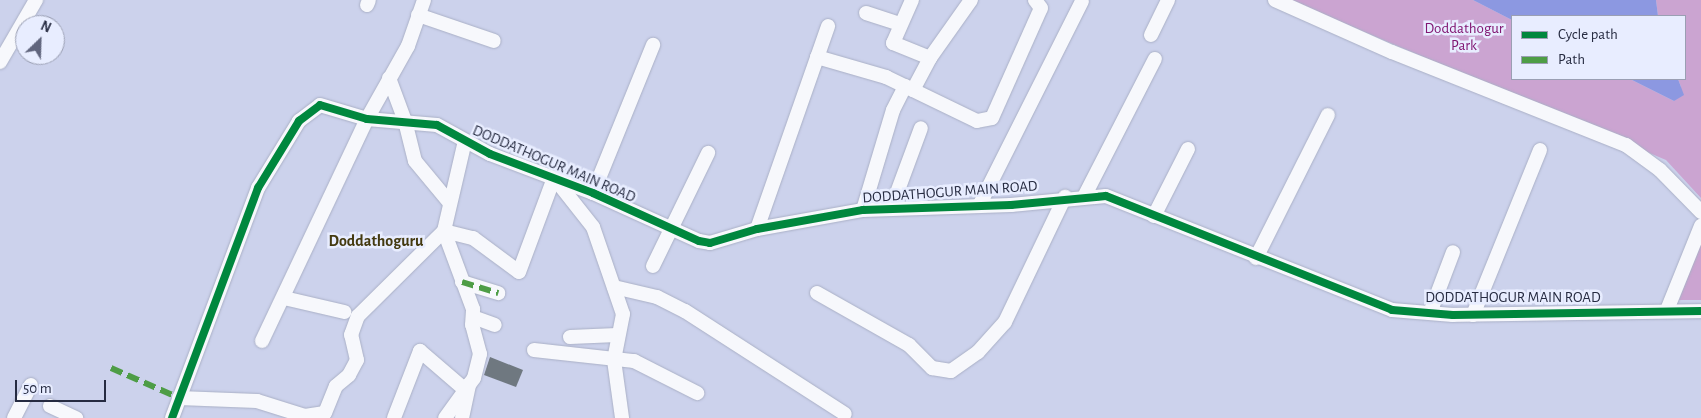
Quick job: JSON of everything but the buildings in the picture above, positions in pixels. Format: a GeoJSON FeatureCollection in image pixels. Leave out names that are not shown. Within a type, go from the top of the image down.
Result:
{"type":"FeatureCollection","features":[{"type":"Feature","properties":{"kind":"street"},"geometry":{"type":"LineString","coordinates":[[0,62],[36,0]]}},
{"type":"Feature","properties":{"kind":"street"},"geometry":{"type":"LineString","coordinates":[[262,341],[284,298],[367,118],[408,46],[424,0]]}},
{"type":"Feature","properties":{"kind":"street"},"geometry":{"type":"LineString","coordinates":[[912,0],[893,43],[930,58]]}},
{"type":"Feature","properties":{"kind":"street"},"geometry":{"type":"LineString","coordinates":[[863,210],[893,110],[971,0]]}},
{"type":"Feature","properties":{"kind":"street"},"geometry":{"type":"LineString","coordinates":[[817,57],[909,88],[977,121],[992,118],[1041,8],[1035,0]]}},
{"type":"Feature","properties":{"kind":"street"},"geometry":{"type":"LineString","coordinates":[[1151,35],[1168,0]]}},
{"type":"Feature","properties":{"kind":"street"},"geometry":{"type":"LineString","coordinates":[[1276,0],[1392,52],[1626,145],[1665,174],[1701,212]]}},
{"type":"Feature","properties":{"kind":"street"},"geometry":{"type":"LineString","coordinates":[[979,206],[1082,1]]}},
{"type":"Feature","properties":{"kind":"street"},"geometry":{"type":"LineString","coordinates":[[866,13],[900,24]]}},
{"type":"Feature","properties":{"kind":"street"},"geometry":{"type":"LineString","coordinates":[[418,15],[494,42]]}},
{"type":"Feature","properties":{"kind":"street"},"geometry":{"type":"LineString","coordinates":[[757,229],[828,26]]}},
{"type":"Feature","properties":{"kind":"street"},"geometry":{"type":"LineString","coordinates":[[593,193],[653,45]]}},
{"type":"Feature","properties":{"kind":"street"},"geometry":{"type":"LineString","coordinates":[[1085,195],[1155,59]]}},
{"type":"Feature","properties":{"kind":"street"},"geometry":{"type":"LineString","coordinates":[[389,78],[405,121],[415,161],[449,202]]}},
{"type":"Feature","properties":{"kind":"street","name":"DODDATHOGUR MAIN ROAD"},"geometry":{"type":"LineString","coordinates":[[172,418],[258,188],[299,122],[320,105],[367,118],[437,125],[465,141],[593,193],[671,230],[710,243],[757,229],[863,210],[979,206],[1085,195],[1106,196],[1256,258],[1392,310],[1473,315],[1701,310]]}},
{"type":"Feature","properties":{"kind":"street"},"geometry":{"type":"LineString","coordinates":[[1256,258],[1328,115]]}},
{"type":"Feature","properties":{"kind":"street"},"geometry":{"type":"LineString","coordinates":[[891,209],[922,128]]}},
{"type":"Feature","properties":{"kind":"street"},"geometry":{"type":"LineString","coordinates":[[445,418],[466,386],[480,354],[473,317],[444,231],[449,202],[465,141]]}},
{"type":"Feature","properties":{"kind":"street"},"geometry":{"type":"LineString","coordinates":[[1154,216],[1188,149]]}},
{"type":"Feature","properties":{"kind":"street"},"geometry":{"type":"LineString","coordinates":[[1473,315],[1540,150]]}},
{"type":"Feature","properties":{"kind":"street"},"geometry":{"type":"LineString","coordinates":[[653,266],[708,153]]}},
{"type":"Feature","properties":{"kind":"street"},"geometry":{"type":"LineString","coordinates":[[444,231],[473,238],[519,272],[554,178]]}},
{"type":"Feature","properties":{"kind":"street"},"geometry":{"type":"LineString","coordinates":[[554,178],[593,227],[623,314],[617,335],[614,360],[622,418]]}},
{"type":"Feature","properties":{"kind":"street"},"geometry":{"type":"LineString","coordinates":[[817,293],[908,345],[932,368],[951,371],[978,352],[1004,322],[1065,197]]}},
{"type":"Feature","properties":{"kind":"street"},"geometry":{"type":"LineString","coordinates":[[1667,310],[1701,226]]}},
{"type":"Feature","properties":{"kind":"street"},"geometry":{"type":"LineString","coordinates":[[179,398],[257,401],[288,415],[305,416],[325,413],[336,386],[348,375],[357,360],[351,335],[358,316],[444,231]]}},
{"type":"Feature","properties":{"kind":"street"},"geometry":{"type":"LineString","coordinates":[[1430,313],[1453,252]]}},
{"type":"Feature","properties":{"kind":"street"},"geometry":{"type":"LineString","coordinates":[[462,282],[498,293]]}},
{"type":"Feature","properties":{"kind":"street"},"geometry":{"type":"LineString","coordinates":[[614,287],[657,298],[685,311],[845,414]]}},
{"type":"Feature","properties":{"kind":"street"},"geometry":{"type":"LineString","coordinates":[[284,298],[344,312]]}},
{"type":"Feature","properties":{"kind":"street"},"geometry":{"type":"LineString","coordinates":[[473,317],[495,324]]}},
{"type":"Feature","properties":{"kind":"street"},"geometry":{"type":"LineString","coordinates":[[570,337],[617,335]]}},
{"type":"Feature","properties":{"kind":"street"},"geometry":{"type":"LineString","coordinates":[[534,350],[634,361],[697,393]]}},
{"type":"Feature","properties":{"kind":"street"},"geometry":{"type":"LineString","coordinates":[[394,418],[420,351],[466,386]]}},
{"type":"Feature","properties":{"kind":"street"},"geometry":{"type":"LineString","coordinates":[[14,418],[31,385]]}},
{"type":"Feature","properties":{"kind":"street"},"geometry":{"type":"LineString","coordinates":[[462,418],[466,386]]}},
{"type":"Feature","properties":{"kind":"street"},"geometry":{"type":"LineString","coordinates":[[50,406],[76,418]]}},
{"type":"Feature","properties":{"kind":"green space","name":"Doddathogur Park"},"geometry":{"type":"Polygon","coordinates":[[[1289,0],[1473,0],[1511,19],[1511,80],[1632,80],[1674,101],[1681,87],[1678,80],[1686,80],[1686,15],[1658,15],[1656,0],[1701,0],[1701,198],[1666,160],[1289,0]]]}},
{"type":"Feature","properties":{"kind":"green space"},"geometry":{"type":"Polygon","coordinates":[[[1701,239],[1701,300],[1679,300],[1701,239]]]}},
{"type":"Feature","properties":{"kind":"water"},"geometry":{"type":"Polygon","coordinates":[[[1473,0],[1656,0],[1658,15],[1511,15],[1511,19],[1473,0]]]}},
{"type":"Feature","properties":{"kind":"water"},"geometry":{"type":"Polygon","coordinates":[[[1632,80],[1678,80],[1684,95],[1674,101],[1632,80]]]}},
{"type":"Feature","properties":{"kind":"marked path"},"geometry":{"type":"LineString","coordinates":[[462,282],[498,293]]}},
{"type":"Feature","properties":{"kind":"marked path"},"geometry":{"type":"LineString","coordinates":[[111,368],[179,398]]}},
{"type":"Feature","properties":{"kind":"cycle path"},"geometry":{"type":"LineString","coordinates":[[172,418],[258,188],[299,121],[320,105],[367,119],[437,125],[490,154],[593,193],[699,241],[710,243],[757,229],[863,210],[1011,205],[1106,196],[1392,310],[1453,315],[1701,311]]}},
{"type":"Feature","properties":{"kind":"district","name":"Doddathoguru"},"geometry":{"type":"Point","coordinates":[376,241]}}]}
